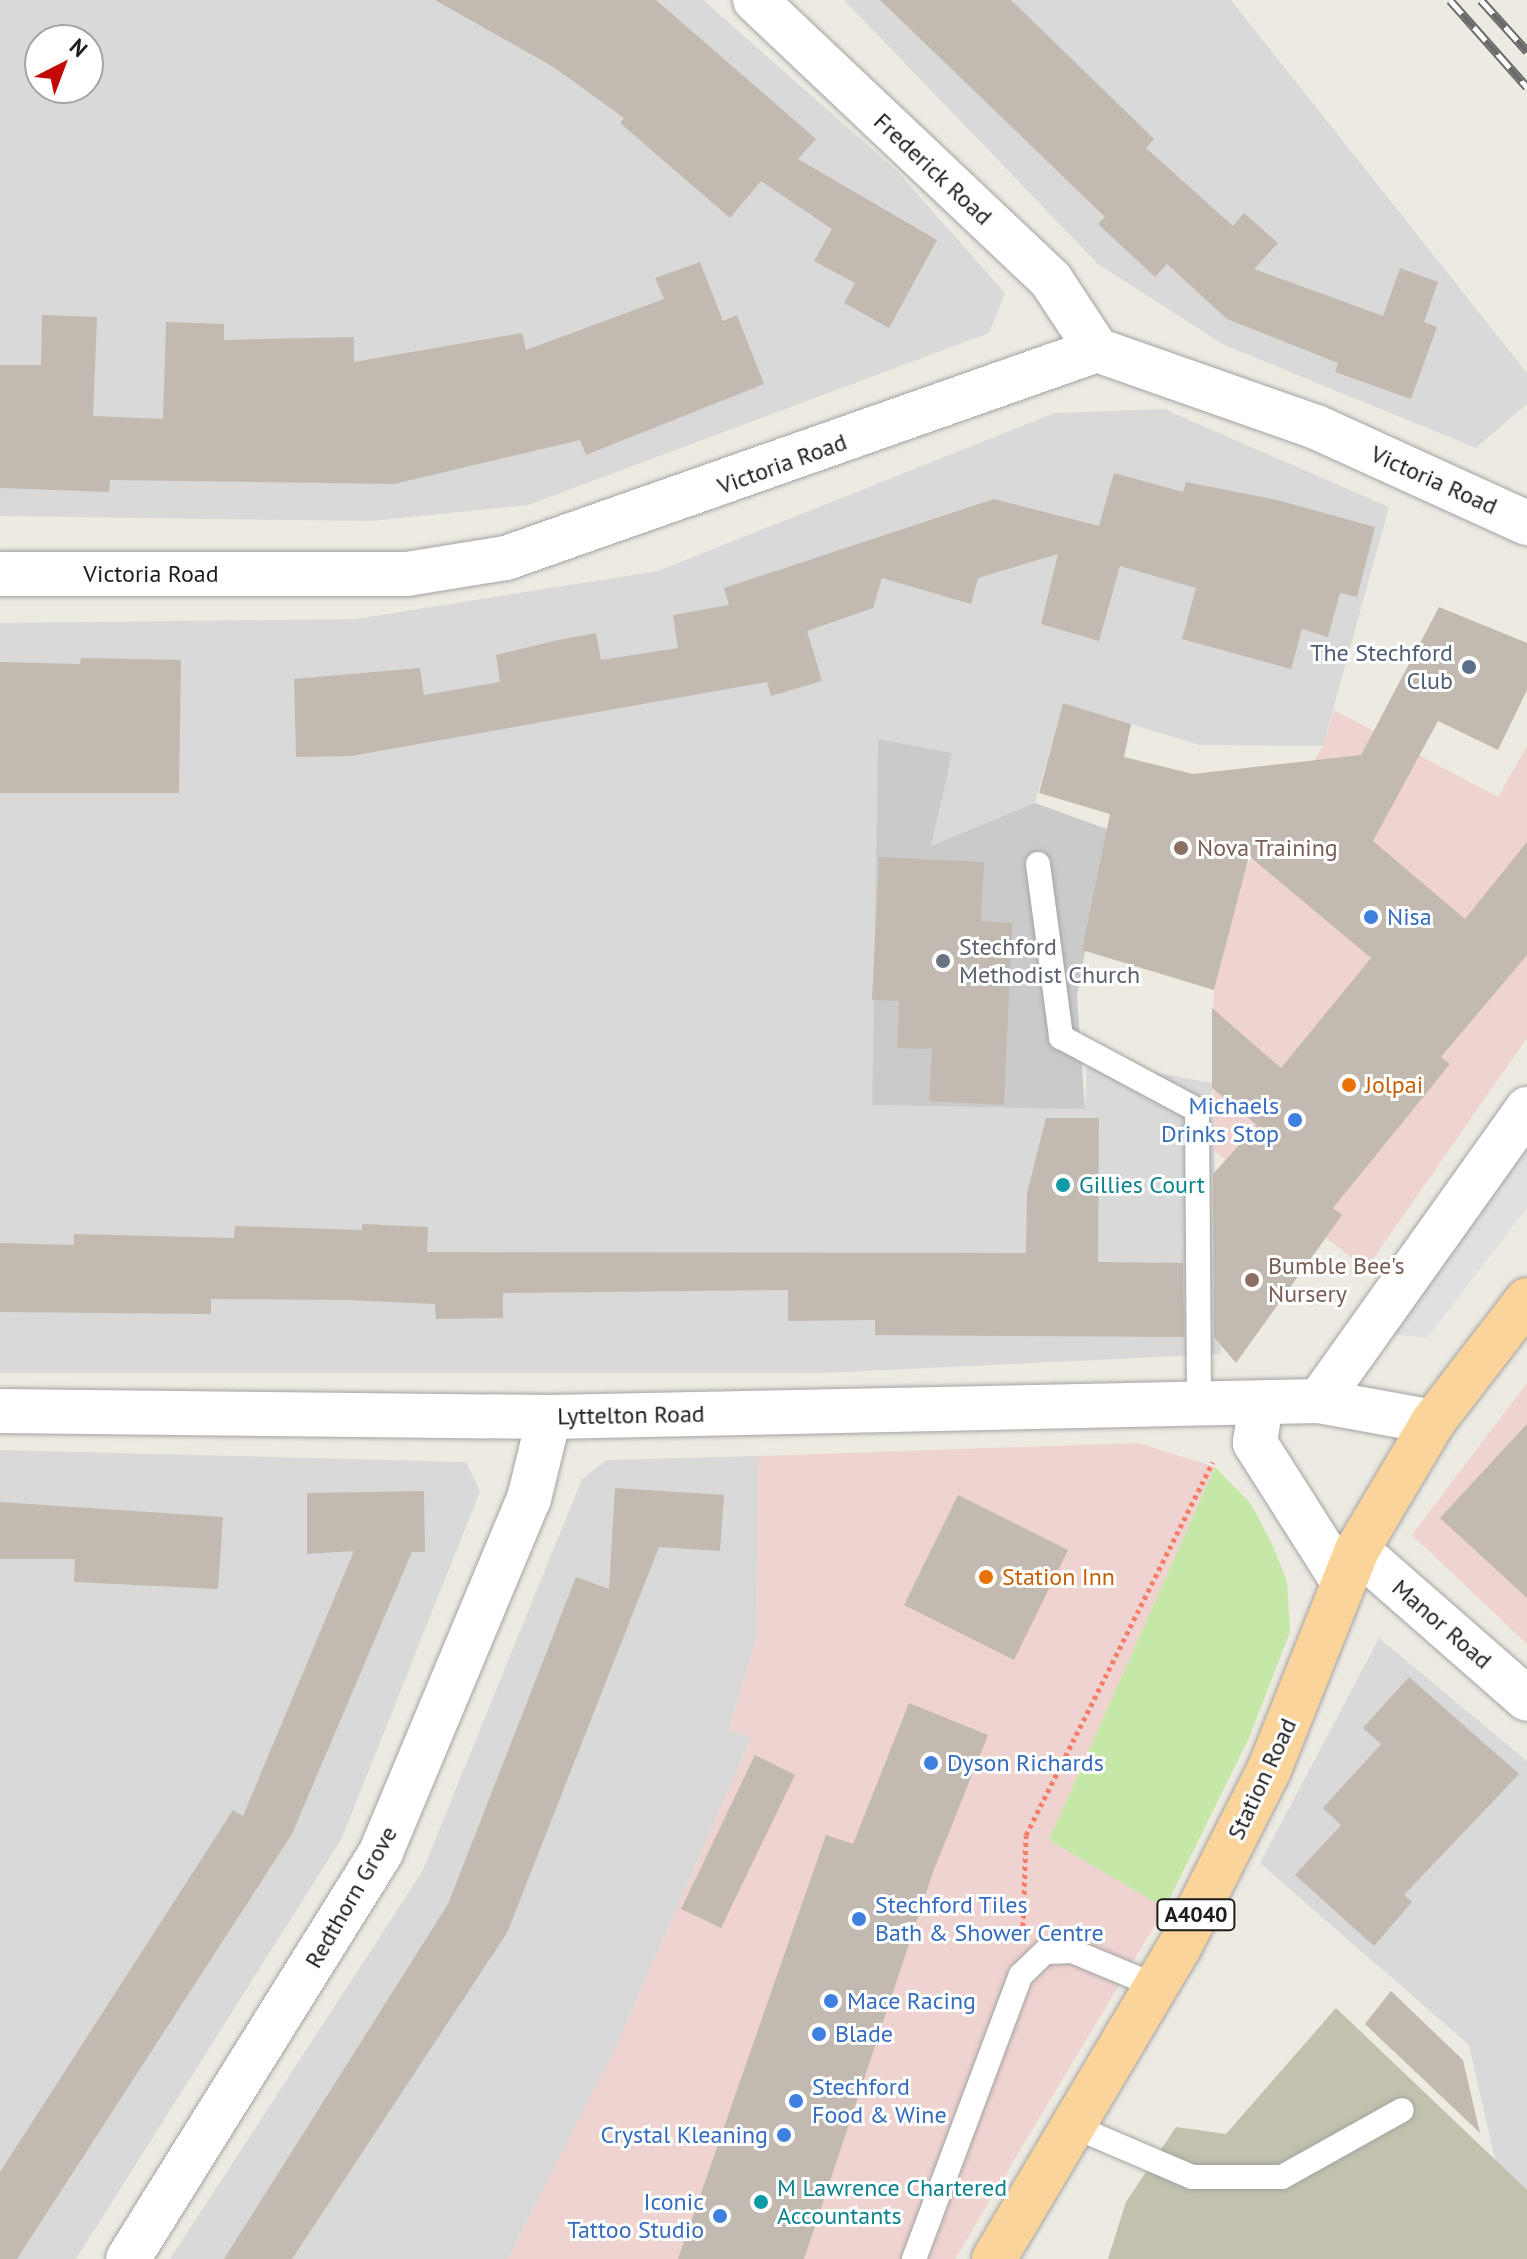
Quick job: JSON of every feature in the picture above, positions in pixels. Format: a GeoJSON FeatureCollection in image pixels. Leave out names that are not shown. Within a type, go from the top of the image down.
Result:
{"type":"FeatureCollection","features":[{"type":"Feature","properties":{"kind":"main road","name":"Station Road"},"geometry":{"type":"LineString","coordinates":[[994,2259],[1156,1986],[1269,1770],[1350,1565],[1433,1422],[1527,1300]]}},
{"type":"Feature","properties":{"kind":"street","name":"Frederick Road"},"geometry":{"type":"LineString","coordinates":[[755,0],[1051,280],[1097,350]]}},
{"type":"Feature","properties":{"kind":"street","name":"Victoria Road"},"geometry":{"type":"LineString","coordinates":[[0,574],[407,574],[506,558],[1097,350],[1316,427],[1527,523]]}},
{"type":"Feature","properties":{"kind":"street"},"geometry":{"type":"LineString","coordinates":[[1319,1401],[1527,1109]]}},
{"type":"Feature","properties":{"kind":"street","name":"Lyttelton Road"},"geometry":{"type":"LineString","coordinates":[[0,1411],[549,1417],[1199,1405],[1258,1424],[1319,1401],[1433,1422]]}},
{"type":"Feature","properties":{"kind":"street","name":"Redthorn Grove"},"geometry":{"type":"LineString","coordinates":[[128,2259],[381,1852],[529,1499],[549,1417]]}},
{"type":"Feature","properties":{"kind":"street"},"geometry":{"type":"LineString","coordinates":[[1258,1424],[1350,1565]]}},
{"type":"Feature","properties":{"kind":"street","name":"Manor Road"},"geometry":{"type":"LineString","coordinates":[[1350,1565],[1527,1699]]}},
{"type":"Feature","properties":{"kind":"lane"},"geometry":{"type":"LineString","coordinates":[[1038,864],[1061,1037],[1197,1110],[1199,1405]]}},
{"type":"Feature","properties":{"kind":"lane"},"geometry":{"type":"LineString","coordinates":[[914,2259],[1021,1975],[1045,1952],[1072,1951],[1156,1986]]}},
{"type":"Feature","properties":{"kind":"lane"},"geometry":{"type":"LineString","coordinates":[[1073,2126],[1192,2177],[1282,2177],[1402,2110]]}},
{"type":"Feature","properties":{"kind":"path"},"geometry":{"type":"LineString","coordinates":[[1021,1975],[1026,1835],[1207,1464],[1258,1424]]}},
{"type":"Feature","properties":{"kind":"shaded area"},"geometry":{"type":"Polygon","coordinates":[[[0,0],[703,0],[897,171],[1005,293],[989,333],[528,505],[371,521],[0,516],[0,0]]]}},
{"type":"Feature","properties":{"kind":"shaded area"},"geometry":{"type":"Polygon","coordinates":[[[844,0],[1231,0],[1527,373],[1527,404],[1476,448],[1224,345],[1098,264],[844,0]]]}},
{"type":"Feature","properties":{"kind":"shaded area"},"geometry":{"type":"Polygon","coordinates":[[[1164,409],[1389,507],[1323,746],[1199,745],[1063,703],[1035,803],[931,847],[878,739],[872,1105],[1085,1108],[1087,1060],[1212,1083],[1221,1354],[823,1373],[0,1373],[0,623],[356,619],[658,571],[1055,413],[1164,409]]]}},
{"type":"Feature","properties":{"kind":"shaded area"},"geometry":{"type":"Polygon","coordinates":[[[1334,710],[1498,797],[1527,746],[1527,1038],[1366,1269],[1213,1150],[1214,990],[1246,867],[1323,746],[1334,710]]]}},
{"type":"Feature","properties":{"kind":"shaded area"},"geometry":{"type":"Polygon","coordinates":[[[878,739],[952,753],[931,846],[1035,803],[1107,829],[1077,996],[1085,1109],[872,1105],[878,739]]]}},
{"type":"Feature","properties":{"kind":"shaded area"},"geometry":{"type":"Polygon","coordinates":[[[1527,1137],[1527,1208],[1427,1338],[1382,1333],[1527,1137]]]}},
{"type":"Feature","properties":{"kind":"shaded area"},"geometry":{"type":"Polygon","coordinates":[[[1527,1383],[1527,1644],[1412,1535],[1527,1383]]]}},
{"type":"Feature","properties":{"kind":"shaded area"},"geometry":{"type":"Polygon","coordinates":[[[1138,1443],[1215,1467],[1049,1840],[1165,1908],[955,2259],[508,2259],[616,2047],[751,1739],[729,1729],[757,1638],[759,1456],[1138,1443]]]}},
{"type":"Feature","properties":{"kind":"shaded area"},"geometry":{"type":"Polygon","coordinates":[[[0,1450],[466,1462],[480,1491],[342,1838],[76,2259],[0,2259],[0,1450]]]}},
{"type":"Feature","properties":{"kind":"shaded area"},"geometry":{"type":"Polygon","coordinates":[[[759,1456],[757,1638],[729,1729],[751,1739],[616,2047],[508,2259],[170,2259],[422,1872],[582,1479],[607,1460],[759,1456]]]}},
{"type":"Feature","properties":{"kind":"shaded area"},"geometry":{"type":"Polygon","coordinates":[[[1379,1638],[1527,1761],[1527,2190],[1496,2164],[1469,2045],[1260,1863],[1379,1638]]]}},
{"type":"Feature","properties":{"kind":"shaded area"},"geometry":{"type":"Polygon","coordinates":[[[1336,2008],[1527,2190],[1527,2259],[1108,2259],[1126,2202],[1176,2127],[1226,2134],[1336,2008]]]}},
{"type":"Feature","properties":{"kind":"green space"},"geometry":{"type":"Polygon","coordinates":[[[1215,1467],[1251,1504],[1273,1546],[1287,1582],[1290,1632],[1249,1738],[1165,1908],[1049,1840],[1215,1467]]]}},
{"type":"Feature","properties":{"kind":"building"},"geometry":{"type":"Polygon","coordinates":[[[435,0],[656,0],[816,139],[798,159],[937,240],[889,328],[844,303],[855,283],[814,261],[832,229],[761,181],[730,218],[620,123],[624,118],[555,68],[435,0]]]}},
{"type":"Feature","properties":{"kind":"building"},"geometry":{"type":"Polygon","coordinates":[[[880,0],[1011,0],[1154,139],[1146,148],[1233,226],[1244,213],[1278,243],[1254,269],[1383,316],[1400,268],[1438,282],[1424,322],[1437,327],[1411,399],[1335,372],[1338,363],[1227,319],[1167,264],[1155,277],[1098,224],[1105,217],[880,0]]]}},
{"type":"Feature","properties":{"kind":"building"},"geometry":{"type":"Polygon","coordinates":[[[700,262],[723,321],[737,315],[764,384],[586,455],[580,440],[394,484],[110,480],[109,492],[0,488],[0,365],[41,365],[42,315],[97,317],[93,416],[163,419],[166,322],[224,324],[224,340],[354,337],[354,362],[522,333],[526,350],[664,299],[655,278],[700,262]]]}},
{"type":"Feature","properties":{"kind":"building"},"geometry":{"type":"Polygon","coordinates":[[[1114,473],[1183,492],[1186,482],[1277,500],[1375,527],[1357,597],[1340,593],[1328,637],[1302,629],[1291,669],[1182,639],[1196,588],[1120,566],[1099,641],[1041,624],[1058,554],[978,578],[971,604],[882,578],[873,608],[807,631],[822,681],[771,696],[767,682],[351,756],[296,757],[294,679],[420,668],[424,695],[500,682],[496,655],[558,640],[596,633],[601,660],[678,648],[673,615],[729,605],[724,588],[994,499],[1099,526],[1114,473]]]}},
{"type":"Feature","properties":{"kind":"building"},"geometry":{"type":"Polygon","coordinates":[[[1439,607],[1527,643],[1527,690],[1498,750],[1438,721],[1373,841],[1465,919],[1527,842],[1527,955],[1441,1057],[1450,1064],[1333,1208],[1342,1215],[1236,1363],[1214,1337],[1213,1174],[1257,1125],[1212,1088],[1212,1008],[1281,1068],[1371,958],[1249,856],[1214,990],[1082,950],[1110,814],[1039,793],[1063,703],[1131,724],[1124,757],[1193,774],[1361,755],[1439,607]]]}},
{"type":"Feature","properties":{"kind":"building"},"geometry":{"type":"Polygon","coordinates":[[[81,658],[181,660],[179,793],[0,793],[0,662],[80,664],[81,658]]]}},
{"type":"Feature","properties":{"kind":"building","name":"Stechford Methodist Church"},"geometry":{"type":"Polygon","coordinates":[[[879,857],[984,862],[981,921],[1012,923],[1004,1105],[929,1101],[932,1049],[897,1048],[899,1001],[872,1000],[879,857]]]}},
{"type":"Feature","properties":{"kind":"building"},"geometry":{"type":"Polygon","coordinates":[[[1046,1118],[1099,1118],[1098,1262],[1183,1263],[1184,1337],[875,1335],[875,1320],[788,1321],[788,1290],[503,1293],[503,1318],[436,1319],[435,1304],[346,1300],[211,1299],[211,1314],[0,1312],[0,1243],[74,1245],[74,1234],[234,1238],[235,1226],[362,1230],[362,1224],[428,1227],[427,1252],[1026,1253],[1027,1193],[1046,1118]]]}},
{"type":"Feature","properties":{"kind":"building"},"geometry":{"type":"Polygon","coordinates":[[[1527,1424],[1527,1598],[1440,1518],[1527,1424]]]}},
{"type":"Feature","properties":{"kind":"building"},"geometry":{"type":"Polygon","coordinates":[[[615,1488],[724,1495],[720,1551],[659,1547],[507,1933],[292,2259],[224,2259],[448,1904],[576,1577],[609,1589],[615,1488]]]}},
{"type":"Feature","properties":{"kind":"building"},"geometry":{"type":"Polygon","coordinates":[[[424,1491],[425,1552],[412,1552],[292,1834],[17,2259],[0,2259],[0,2172],[233,1810],[243,1816],[354,1551],[307,1554],[307,1493],[424,1491]]]}},
{"type":"Feature","properties":{"kind":"building","name":"Station Inn"},"geometry":{"type":"Polygon","coordinates":[[[958,1495],[1068,1550],[1014,1660],[904,1605],[958,1495]]]}},
{"type":"Feature","properties":{"kind":"building"},"geometry":{"type":"Polygon","coordinates":[[[0,1502],[223,1517],[218,1589],[74,1582],[75,1559],[0,1559],[0,1502]]]}},
{"type":"Feature","properties":{"kind":"building"},"geometry":{"type":"Polygon","coordinates":[[[1409,1677],[1519,1774],[1404,1895],[1412,1902],[1374,1946],[1295,1875],[1341,1825],[1323,1808],[1381,1744],[1363,1728],[1409,1677]]]}},
{"type":"Feature","properties":{"kind":"building"},"geometry":{"type":"Polygon","coordinates":[[[909,1703],[988,1735],[933,1872],[804,2259],[678,2259],[826,1835],[853,1844],[909,1703]]]}},
{"type":"Feature","properties":{"kind":"building"},"geometry":{"type":"Polygon","coordinates":[[[755,1755],[795,1775],[721,1928],[681,1909],[755,1755]]]}},
{"type":"Feature","properties":{"kind":"building"},"geometry":{"type":"Polygon","coordinates":[[[1391,1991],[1463,2060],[1480,2133],[1365,2024],[1391,1991]]]}},
{"type":"Feature","properties":{"kind":"railway"},"geometry":{"type":"LineString","coordinates":[[1450,0],[1527,87]]}},
{"type":"Feature","properties":{"kind":"railway"},"geometry":{"type":"LineString","coordinates":[[1481,0],[1527,51]]}},
{"type":"Feature","properties":{"kind":"place","name":"The Stechford Club"},"geometry":{"type":"Point","coordinates":[1469,667]}},
{"type":"Feature","properties":{"kind":"place","name":"Nova Training"},"geometry":{"type":"Point","coordinates":[1181,848]}},
{"type":"Feature","properties":{"kind":"place","name":"Nisa"},"geometry":{"type":"Point","coordinates":[1371,917]}},
{"type":"Feature","properties":{"kind":"place","name":"Stechford Methodist Church"},"geometry":{"type":"Point","coordinates":[943,961]}},
{"type":"Feature","properties":{"kind":"place","name":"Jolpai"},"geometry":{"type":"Point","coordinates":[1349,1085]}},
{"type":"Feature","properties":{"kind":"place","name":"Michaels Drinks Stop"},"geometry":{"type":"Point","coordinates":[1295,1120]}},
{"type":"Feature","properties":{"kind":"place","name":"Gillies Court"},"geometry":{"type":"Point","coordinates":[1063,1185]}},
{"type":"Feature","properties":{"kind":"place","name":"Bumble Bee's Nursery"},"geometry":{"type":"Point","coordinates":[1252,1280]}},
{"type":"Feature","properties":{"kind":"place","name":"Station Inn"},"geometry":{"type":"Point","coordinates":[986,1577]}},
{"type":"Feature","properties":{"kind":"place","name":"Dyson Richards"},"geometry":{"type":"Point","coordinates":[931,1763]}},
{"type":"Feature","properties":{"kind":"place","name":"Stechford Tiles Bath & Shower Centre"},"geometry":{"type":"Point","coordinates":[859,1919]}},
{"type":"Feature","properties":{"kind":"place","name":"Mace Racing"},"geometry":{"type":"Point","coordinates":[831,2001]}},
{"type":"Feature","properties":{"kind":"place","name":"Blade"},"geometry":{"type":"Point","coordinates":[819,2034]}},
{"type":"Feature","properties":{"kind":"place","name":"Stechford Food & Wine"},"geometry":{"type":"Point","coordinates":[796,2101]}},
{"type":"Feature","properties":{"kind":"place","name":"Crystal Kleaning"},"geometry":{"type":"Point","coordinates":[784,2135]}},
{"type":"Feature","properties":{"kind":"place","name":"M Lawrence Chartered Accountants"},"geometry":{"type":"Point","coordinates":[761,2202]}},
{"type":"Feature","properties":{"kind":"place","name":"Iconic Tattoo Studio"},"geometry":{"type":"Point","coordinates":[720,2216]}}]}
